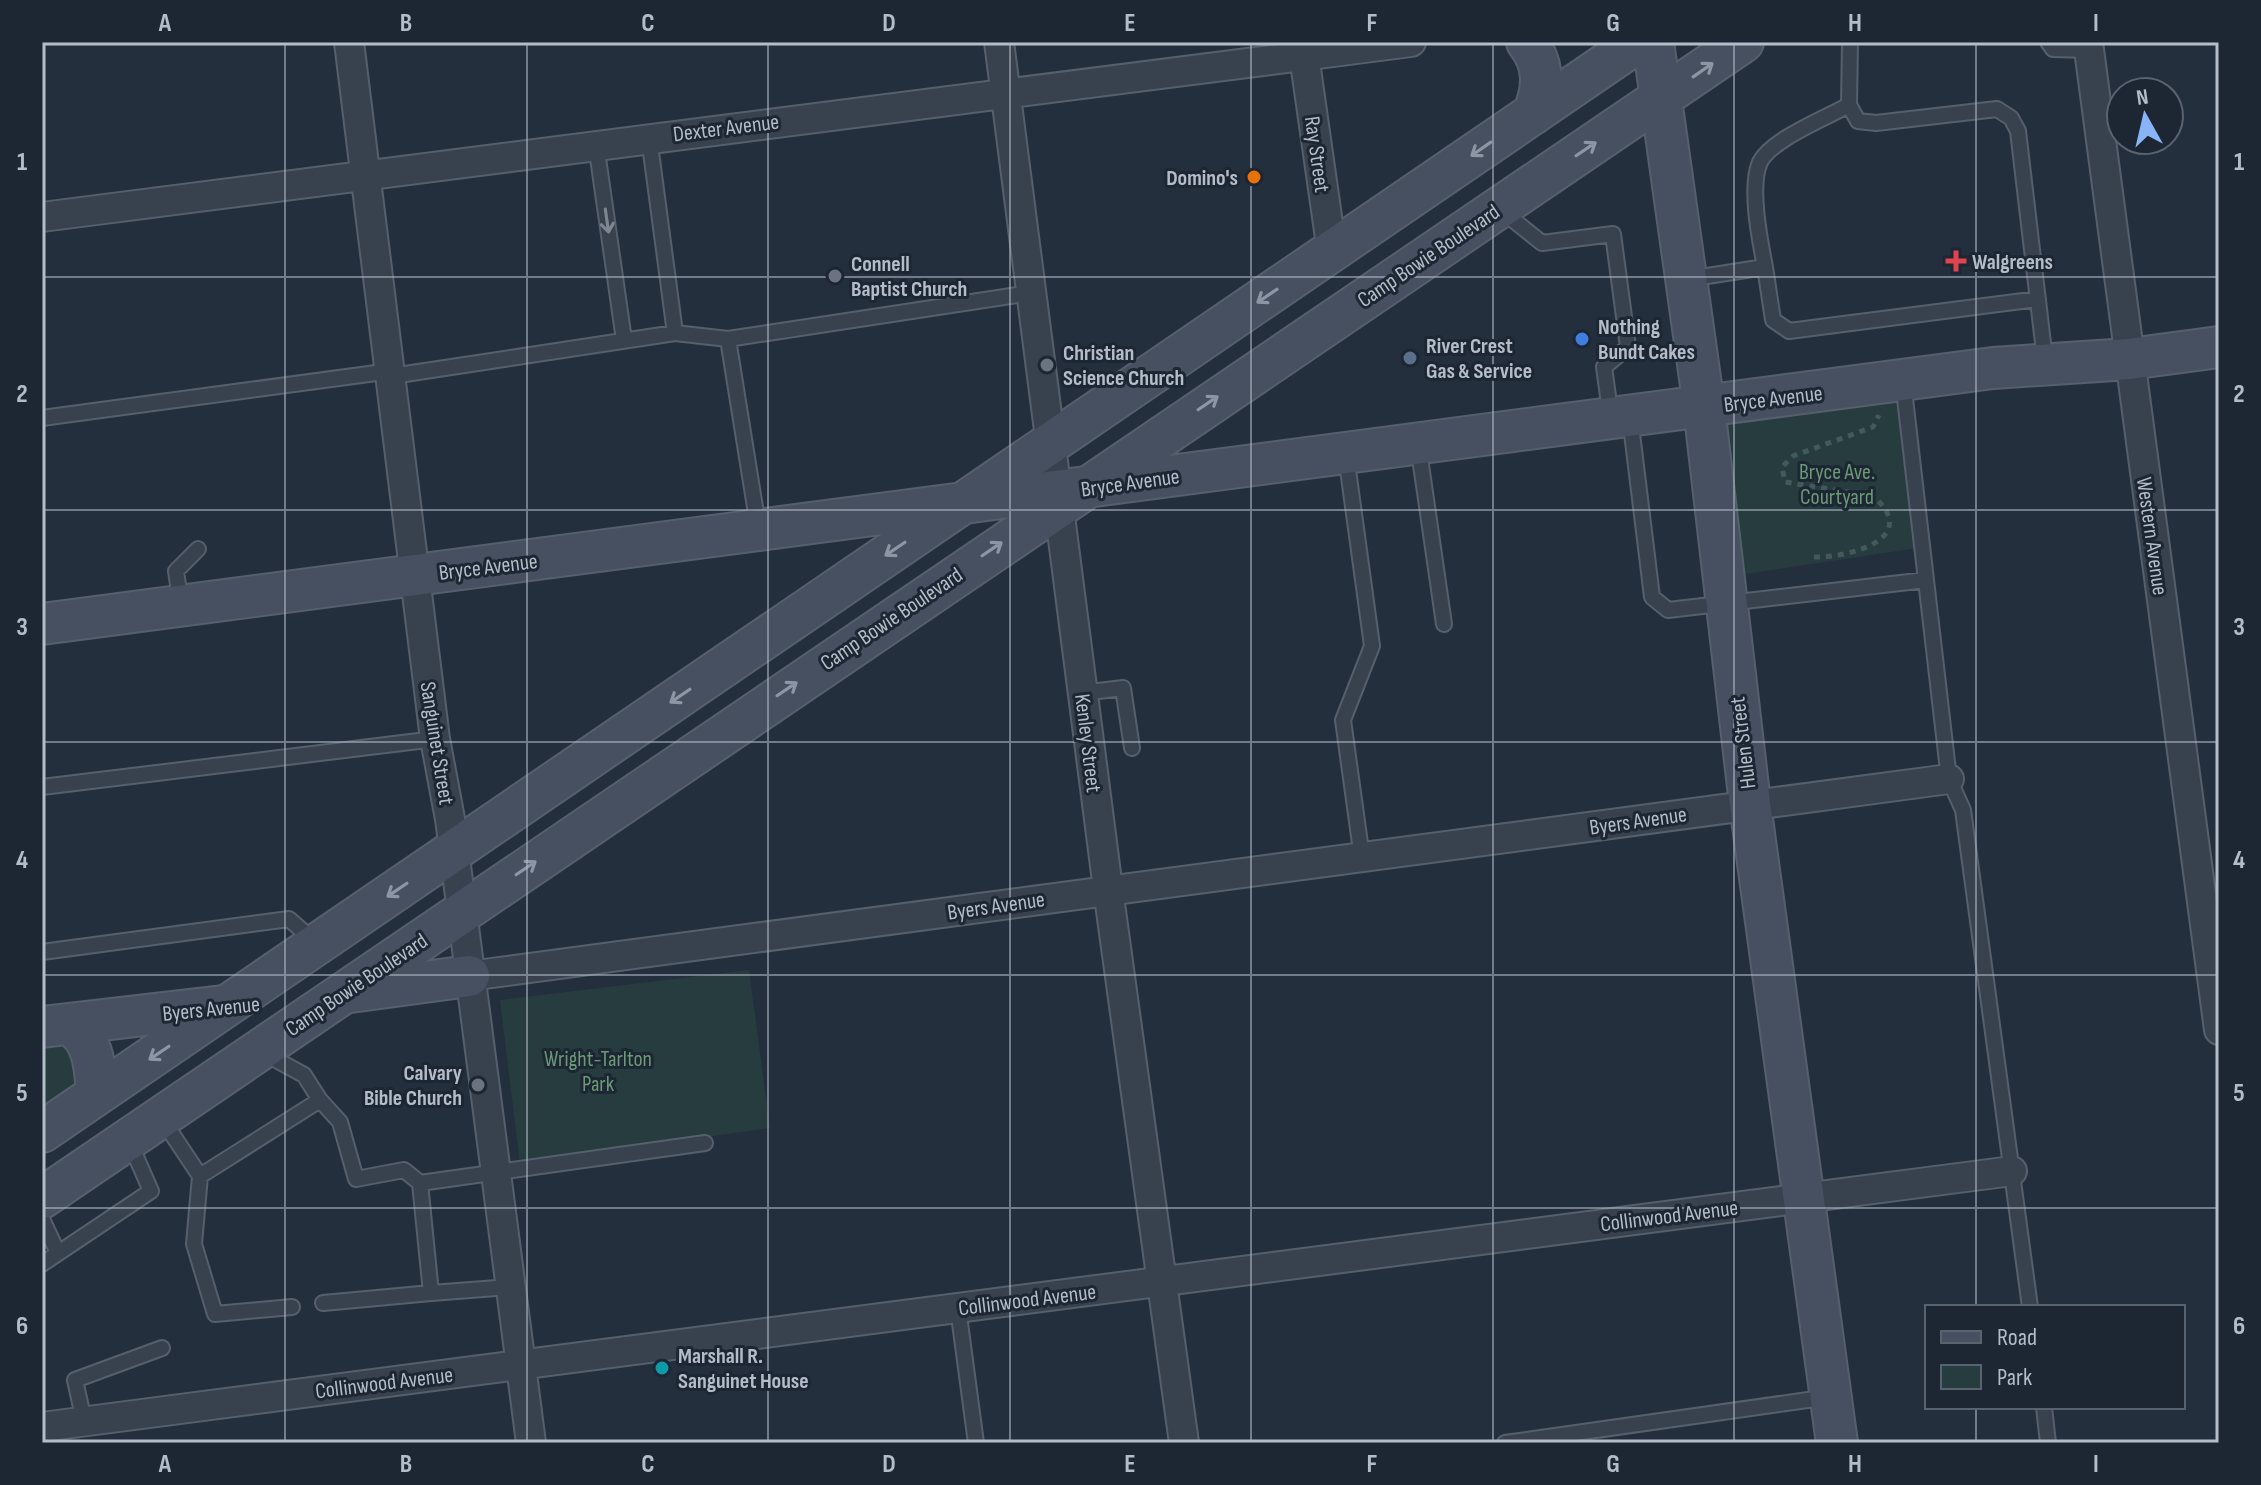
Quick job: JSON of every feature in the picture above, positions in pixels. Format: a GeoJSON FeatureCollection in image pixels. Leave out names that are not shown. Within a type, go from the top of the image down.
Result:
{"type":"FeatureCollection","features":[{"type":"Feature","properties":{"kind":"main road"},"geometry":{"type":"LineString","coordinates":[[1527,42],[1535,52],[1542,72],[1541,94],[1533,114]]}},
{"type":"Feature","properties":{"kind":"main road"},"geometry":{"type":"LineString","coordinates":[[42,1132],[1638,42]]}},
{"type":"Feature","properties":{"kind":"main road","name":"Hulen Street"},"geometry":{"type":"LineString","coordinates":[[1653,42],[1688,279],[1750,804],[1837,1443]]}},
{"type":"Feature","properties":{"kind":"main road","name":"Camp Bowie Boulevard"},"geometry":{"type":"LineString","coordinates":[[42,1198],[1066,495],[1743,42]]}},
{"type":"Feature","properties":{"kind":"main road","name":"Bryce Avenue"},"geometry":{"type":"LineString","coordinates":[[42,624],[962,503],[1066,495],[1346,453],[1903,381],[2219,347]]}},
{"type":"Feature","properties":{"kind":"main road","name":"Byers Avenue"},"geometry":{"type":"LineString","coordinates":[[55,1026],[341,994],[469,976]]}},
{"type":"Feature","properties":{"kind":"main road"},"geometry":{"type":"LineString","coordinates":[[55,1026],[84,1033],[91,1051],[97,1094]]}},
{"type":"Feature","properties":{"kind":"street","name":"Sanguinet Street"},"geometry":{"type":"LineString","coordinates":[[349,42],[435,739],[454,851],[531,1443]]}},
{"type":"Feature","properties":{"kind":"street","name":"Kenley Street"},"geometry":{"type":"LineString","coordinates":[[999,42],[1030,293],[1052,441],[1066,495],[1082,693],[1184,1443]]}},
{"type":"Feature","properties":{"kind":"street","name":"Dexter Avenue"},"geometry":{"type":"LineString","coordinates":[[42,217],[1304,55],[1347,46],[1411,42]]}},
{"type":"Feature","properties":{"kind":"street","name":"Western Avenue"},"geometry":{"type":"LineString","coordinates":[[2088,46],[2219,1030]]}},
{"type":"Feature","properties":{"kind":"street","name":"Ray Street"},"geometry":{"type":"LineString","coordinates":[[1304,55],[1332,252]]}},
{"type":"Feature","properties":{"kind":"street","name":"Byers Avenue"},"geometry":{"type":"LineString","coordinates":[[469,976],[1949,779]]}},
{"type":"Feature","properties":{"kind":"street","name":"Collinwood Avenue"},"geometry":{"type":"LineString","coordinates":[[42,1427],[2012,1171]]}},
{"type":"Feature","properties":{"kind":"lane"},"geometry":{"type":"LineString","coordinates":[[1850,42],[1849,105],[1858,121],[1876,123],[1997,109],[2011,118],[2018,131],[2046,365]]}},
{"type":"Feature","properties":{"kind":"lane"},"geometry":{"type":"LineString","coordinates":[[2048,42],[2053,49],[2088,46]]}},
{"type":"Feature","properties":{"kind":"lane"},"geometry":{"type":"LineString","coordinates":[[1849,105],[1777,143],[1761,162],[1756,185],[1773,320],[1789,331],[2038,299]]}},
{"type":"Feature","properties":{"kind":"lane"},"geometry":{"type":"LineString","coordinates":[[649,137],[675,333]]}},
{"type":"Feature","properties":{"kind":"lane"},"geometry":{"type":"LineString","coordinates":[[596,144],[624,340]]}},
{"type":"Feature","properties":{"kind":"lane"},"geometry":{"type":"LineString","coordinates":[[1498,208],[1542,243],[1613,234],[1628,347],[1604,367],[1620,418],[1652,597],[1668,610],[1926,580]]}},
{"type":"Feature","properties":{"kind":"lane"},"geometry":{"type":"LineString","coordinates":[[1688,279],[1765,267]]}},
{"type":"Feature","properties":{"kind":"lane"},"geometry":{"type":"LineString","coordinates":[[42,418],[675,333],[728,339],[1030,293]]}},
{"type":"Feature","properties":{"kind":"lane"},"geometry":{"type":"LineString","coordinates":[[728,339],[759,530]]}},
{"type":"Feature","properties":{"kind":"lane"},"geometry":{"type":"LineString","coordinates":[[1903,381],[1949,779],[1963,810],[2030,1305]]}},
{"type":"Feature","properties":{"kind":"lane"},"geometry":{"type":"LineString","coordinates":[[1418,444],[1444,624]]}},
{"type":"Feature","properties":{"kind":"lane"},"geometry":{"type":"LineString","coordinates":[[1346,453],[1372,646],[1343,720],[1362,858]]}},
{"type":"Feature","properties":{"kind":"lane"},"geometry":{"type":"LineString","coordinates":[[181,606],[176,571],[198,549]]}},
{"type":"Feature","properties":{"kind":"lane"},"geometry":{"type":"LineString","coordinates":[[1082,693],[1123,688],[1132,748]]}},
{"type":"Feature","properties":{"kind":"lane"},"geometry":{"type":"LineString","coordinates":[[42,787],[435,739]]}},
{"type":"Feature","properties":{"kind":"lane"},"geometry":{"type":"LineString","coordinates":[[42,952],[289,919],[318,944]]}},
{"type":"Feature","properties":{"kind":"lane"},"geometry":{"type":"LineString","coordinates":[[258,1050],[304,1075],[320,1100],[340,1122],[356,1179],[404,1170],[420,1183],[431,1293]]}},
{"type":"Feature","properties":{"kind":"lane"},"geometry":{"type":"LineString","coordinates":[[200,1176],[320,1100]]}},
{"type":"Feature","properties":{"kind":"lane"},"geometry":{"type":"LineString","coordinates":[[161,1117],[200,1176],[194,1244],[215,1314],[292,1307]]}},
{"type":"Feature","properties":{"kind":"lane"},"geometry":{"type":"LineString","coordinates":[[42,1264],[151,1191],[128,1139]]}},
{"type":"Feature","properties":{"kind":"lane"},"geometry":{"type":"LineString","coordinates":[[420,1183],[495,1170],[705,1143]]}},
{"type":"Feature","properties":{"kind":"lane"},"geometry":{"type":"LineString","coordinates":[[42,1219],[58,1253]]}},
{"type":"Feature","properties":{"kind":"lane"},"geometry":{"type":"LineString","coordinates":[[323,1303],[511,1287]]}},
{"type":"Feature","properties":{"kind":"lane"},"geometry":{"type":"LineString","coordinates":[[958,1308],[976,1443]]}},
{"type":"Feature","properties":{"kind":"lane"},"geometry":{"type":"LineString","coordinates":[[84,1421],[75,1380],[162,1348]]}},
{"type":"Feature","properties":{"kind":"lane"},"geometry":{"type":"LineString","coordinates":[[1505,1443],[1831,1397]]}},
{"type":"Feature","properties":{"kind":"lane"},"geometry":{"type":"LineString","coordinates":[[2044,1409],[2048,1443]]}},
{"type":"Feature","properties":{"kind":"path"},"geometry":{"type":"LineString","coordinates":[[1814,557],[1855,553],[1879,542],[1885,533],[1886,512],[1873,496],[1785,482],[1782,467],[1793,456],[1873,427],[1879,415]]}},
{"type":"Feature","properties":{"kind":"green space","name":"Bryce Ave. Courtyard"},"geometry":{"type":"Polygon","coordinates":[[[1910,395],[1931,546],[1745,574],[1726,423],[1910,395]]]}},
{"type":"Feature","properties":{"kind":"green space","name":"Wright-Tarlton Park"},"geometry":{"type":"Polygon","coordinates":[[[749,970],[770,1128],[520,1164],[500,1000],[749,970]]]}},
{"type":"Feature","properties":{"kind":"green space"},"geometry":{"type":"Polygon","coordinates":[[[68,1046],[83,1078],[42,1108],[42,1049],[68,1046]]]}},
{"type":"Feature","properties":{"kind":"place","name":"Domino's"},"geometry":{"type":"Point","coordinates":[1254,177]}},
{"type":"Feature","properties":{"kind":"place","name":"Walgreens"},"geometry":{"type":"Point","coordinates":[1956,261]}},
{"type":"Feature","properties":{"kind":"place","name":"Connell Baptist Church"},"geometry":{"type":"Point","coordinates":[835,276]}},
{"type":"Feature","properties":{"kind":"place","name":"Nothing Bundt Cakes"},"geometry":{"type":"Point","coordinates":[1582,339]}},
{"type":"Feature","properties":{"kind":"place","name":"River Crest Gas & Service"},"geometry":{"type":"Point","coordinates":[1410,358]}},
{"type":"Feature","properties":{"kind":"place","name":"Christian Science Church"},"geometry":{"type":"Point","coordinates":[1047,365]}},
{"type":"Feature","properties":{"kind":"place","name":"Calvary Bible Church"},"geometry":{"type":"Point","coordinates":[478,1085]}},
{"type":"Feature","properties":{"kind":"place","name":"Marshall R. Sanguinet House"},"geometry":{"type":"Point","coordinates":[662,1368]}}]}
